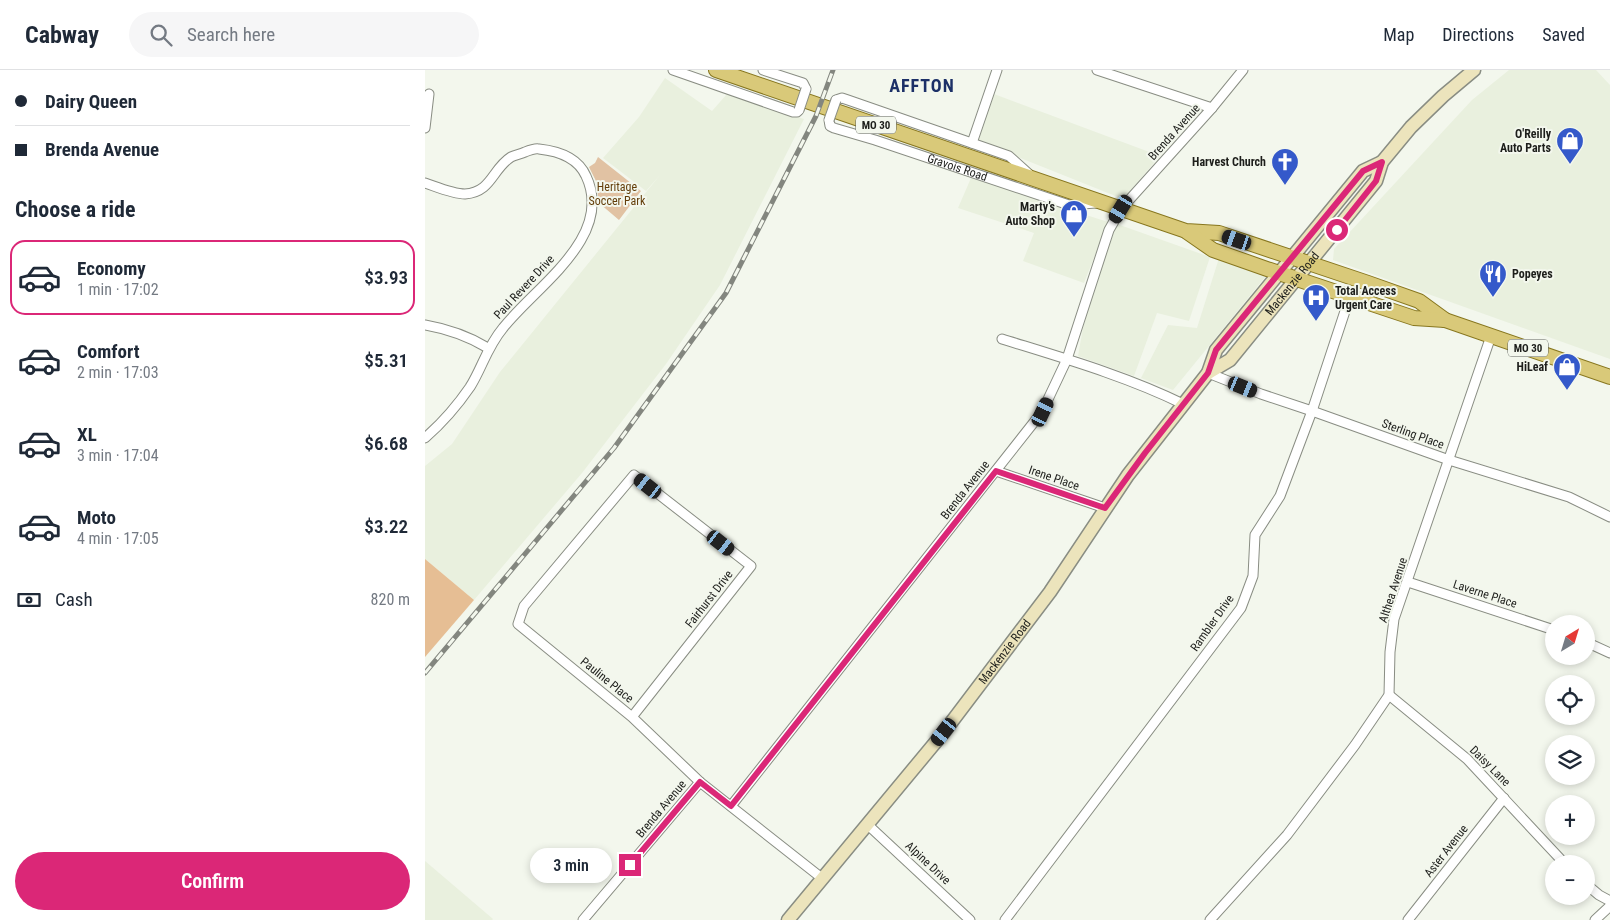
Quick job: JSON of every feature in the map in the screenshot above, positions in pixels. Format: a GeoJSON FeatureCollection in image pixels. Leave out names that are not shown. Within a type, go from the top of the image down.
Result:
{"type":"FeatureCollection","features":[{"type":"Feature","properties":{"kind":"main road","name":"Gravois Road"},"geometry":{"type":"LineString","coordinates":[[716,70],[1186,231],[1219,233],[1419,301],[1445,320]]}},
{"type":"Feature","properties":{"kind":"main road","name":"Mackenzie Road"},"geometry":{"type":"LineString","coordinates":[[1208,373],[1230,360],[1376,181],[1382,162],[1427,110],[1474,70]]}},
{"type":"Feature","properties":{"kind":"main road","name":"Mackenzie Road"},"geometry":{"type":"LineString","coordinates":[[788,920],[918,764],[1034,614],[1128,475],[1208,373],[1216,350],[1363,171],[1382,162]]}},
{"type":"Feature","properties":{"kind":"main road","name":"Gravois Road"},"geometry":{"type":"LineString","coordinates":[[1186,231],[1213,250],[1279,273],[1415,318],[1445,320],[1610,377]]}},
{"type":"Feature","properties":{"kind":"street"},"geometry":{"type":"LineString","coordinates":[[673,70],[797,112],[806,89],[803,84],[763,70]]}},
{"type":"Feature","properties":{"kind":"street"},"geometry":{"type":"LineString","coordinates":[[972,143],[997,70]]}},
{"type":"Feature","properties":{"kind":"street"},"geometry":{"type":"LineString","coordinates":[[1097,70],[1212,108]]}},
{"type":"Feature","properties":{"kind":"street","name":"Brenda Avenue"},"geometry":{"type":"LineString","coordinates":[[731,806],[1043,412],[1067,359],[1109,230],[1121,209],[1212,108],[1243,70]]}},
{"type":"Feature","properties":{"kind":"street"},"geometry":{"type":"LineString","coordinates":[[425,128],[429,94]]}},
{"type":"Feature","properties":{"kind":"street","name":"Gravois Road"},"geometry":{"type":"LineString","coordinates":[[1035,180],[1009,156],[848,100],[841,98],[836,100],[829,120],[830,126],[834,128],[1069,205],[1101,202]]}},
{"type":"Feature","properties":{"kind":"street","name":"Paul Revere Drive"},"geometry":{"type":"LineString","coordinates":[[425,183],[464,194],[479,190],[486,186],[510,158],[537,148],[558,152],[571,159],[584,172],[590,184],[593,199],[592,216],[586,232],[571,254],[553,278],[503,327],[488,348],[470,386],[448,415],[425,438]]}},
{"type":"Feature","properties":{"kind":"street","name":"Rambler Drive"},"geometry":{"type":"LineString","coordinates":[[1005,920],[1241,608],[1253,576],[1255,535],[1280,496],[1312,411],[1350,296]]}},
{"type":"Feature","properties":{"kind":"street"},"geometry":{"type":"LineString","coordinates":[[425,325],[469,337],[488,348]]}},
{"type":"Feature","properties":{"kind":"street","name":"Althea Avenue"},"geometry":{"type":"LineString","coordinates":[[1389,695],[1390,652],[1394,619],[1491,336]]}},
{"type":"Feature","properties":{"kind":"street"},"geometry":{"type":"LineString","coordinates":[[1002,339],[1067,359],[1137,384],[1183,404]]}},
{"type":"Feature","properties":{"kind":"street","name":"Sterling Place"},"geometry":{"type":"LineString","coordinates":[[1208,373],[1261,394],[1449,460],[1569,497],[1610,517]]}},
{"type":"Feature","properties":{"kind":"street","name":"Irene Place"},"geometry":{"type":"LineString","coordinates":[[996,471],[1105,508]]}},
{"type":"Feature","properties":{"kind":"street","name":"Pauline Place"},"geometry":{"type":"LineString","coordinates":[[634,475],[524,606],[518,624],[632,717],[700,782],[823,879]]}},
{"type":"Feature","properties":{"kind":"street","name":"Fairhurst Drive"},"geometry":{"type":"LineString","coordinates":[[632,717],[751,566],[634,475]]}},
{"type":"Feature","properties":{"kind":"street","name":"Laverne Place"},"geometry":{"type":"LineString","coordinates":[[1408,582],[1545,627]]}},
{"type":"Feature","properties":{"kind":"street"},"geometry":{"type":"LineString","coordinates":[[1595,646],[1610,653]]}},
{"type":"Feature","properties":{"kind":"street"},"geometry":{"type":"LineString","coordinates":[[1210,920],[1287,834],[1355,745],[1389,695]]}},
{"type":"Feature","properties":{"kind":"street","name":"Daisy Lane"},"geometry":{"type":"LineString","coordinates":[[1389,695],[1467,760],[1557,855]]}},
{"type":"Feature","properties":{"kind":"street","name":"Brenda Avenue"},"geometry":{"type":"LineString","coordinates":[[583,920],[700,782]]}},
{"type":"Feature","properties":{"kind":"street","name":"Aster Avenue"},"geometry":{"type":"LineString","coordinates":[[1409,920],[1504,798]]}},
{"type":"Feature","properties":{"kind":"street","name":"Alpine Drive"},"geometry":{"type":"LineString","coordinates":[[868,826],[970,920]]}},
{"type":"Feature","properties":{"kind":"street"},"geometry":{"type":"LineString","coordinates":[[1595,892],[1610,901]]}},
{"type":"Feature","properties":{"kind":"street"},"geometry":{"type":"LineString","coordinates":[[1595,920],[1610,906]]}},
{"type":"Feature","properties":{"kind":"shaded area"},"geometry":{"type":"Polygon","coordinates":[[[1509,70],[1596,70],[1610,85],[1610,359],[1333,260],[1334,249],[1472,100],[1509,70]]]}},
{"type":"Feature","properties":{"kind":"shaded area"},"geometry":{"type":"Polygon","coordinates":[[[665,78],[712,111],[727,94],[804,119],[720,285],[666,364],[582,473],[474,600],[425,559],[425,466],[452,444],[500,372],[660,175],[646,191],[603,158],[639,117],[665,78]]]}},
{"type":"Feature","properties":{"kind":"shaded area"},"geometry":{"type":"Polygon","coordinates":[[[994,94],[1160,156],[1123,199],[978,141],[994,94]]]}},
{"type":"Feature","properties":{"kind":"shaded area"},"geometry":{"type":"Polygon","coordinates":[[[971,178],[1108,222],[1084,283],[1023,261],[1034,233],[958,208],[971,178]]]}},
{"type":"Feature","properties":{"kind":"shaded area"},"geometry":{"type":"Polygon","coordinates":[[[1117,224],[1210,257],[1189,321],[1157,313],[1134,376],[1078,356],[1083,328],[1101,267],[1117,224]]]}},
{"type":"Feature","properties":{"kind":"shaded area"},"geometry":{"type":"Polygon","coordinates":[[[1219,258],[1266,276],[1173,390],[1141,378],[1168,325],[1197,328],[1219,258]]]}},
{"type":"Feature","properties":{"kind":"shaded area"},"geometry":{"type":"Polygon","coordinates":[[[425,559],[474,600],[425,657],[425,559]]]}},
{"type":"Feature","properties":{"kind":"shaded area"},"geometry":{"type":"Polygon","coordinates":[[[425,861],[493,919],[425,920],[425,861]]]}},
{"type":"Feature","properties":{"kind":"green space","name":"Heritage Soccer Park"},"geometry":{"type":"Polygon","coordinates":[[[598,157],[641,191],[619,220],[599,203],[596,181],[589,167],[595,163],[598,157]]]}},
{"type":"Feature","properties":{"kind":"railway"},"geometry":{"type":"LineString","coordinates":[[425,673],[614,448],[726,293],[816,116],[833,70]]}},
{"type":"Feature","properties":{"kind":"place","name":"O'Reilly Auto Parts"},"geometry":{"type":"Point","coordinates":[1570,165]}},
{"type":"Feature","properties":{"kind":"place","name":"Harvest Church"},"geometry":{"type":"Point","coordinates":[1285,186]}},
{"type":"Feature","properties":{"kind":"place","name":"Marty’s Auto Shop"},"geometry":{"type":"Point","coordinates":[1074,238]}},
{"type":"Feature","properties":{"kind":"place","name":"Popeyes"},"geometry":{"type":"Point","coordinates":[1493,298]}},
{"type":"Feature","properties":{"kind":"place","name":"Total Access Urgent Care"},"geometry":{"type":"Point","coordinates":[1316,322]}},
{"type":"Feature","properties":{"kind":"place","name":"HiLeaf"},"geometry":{"type":"Point","coordinates":[1567,391]}},
{"type":"Feature","properties":{"kind":"district","name":"AFFTON"},"geometry":{"type":"Point","coordinates":[922,85]}},
{"type":"Feature","properties":{"kind":"route"},"geometry":{"type":"LineString","coordinates":[[630,865],[700,782],[731,806],[996,471],[1105,508],[1145,453],[1208,373],[1216,350],[1363,171],[1382,162],[1376,181],[1337,230]]}}]}
